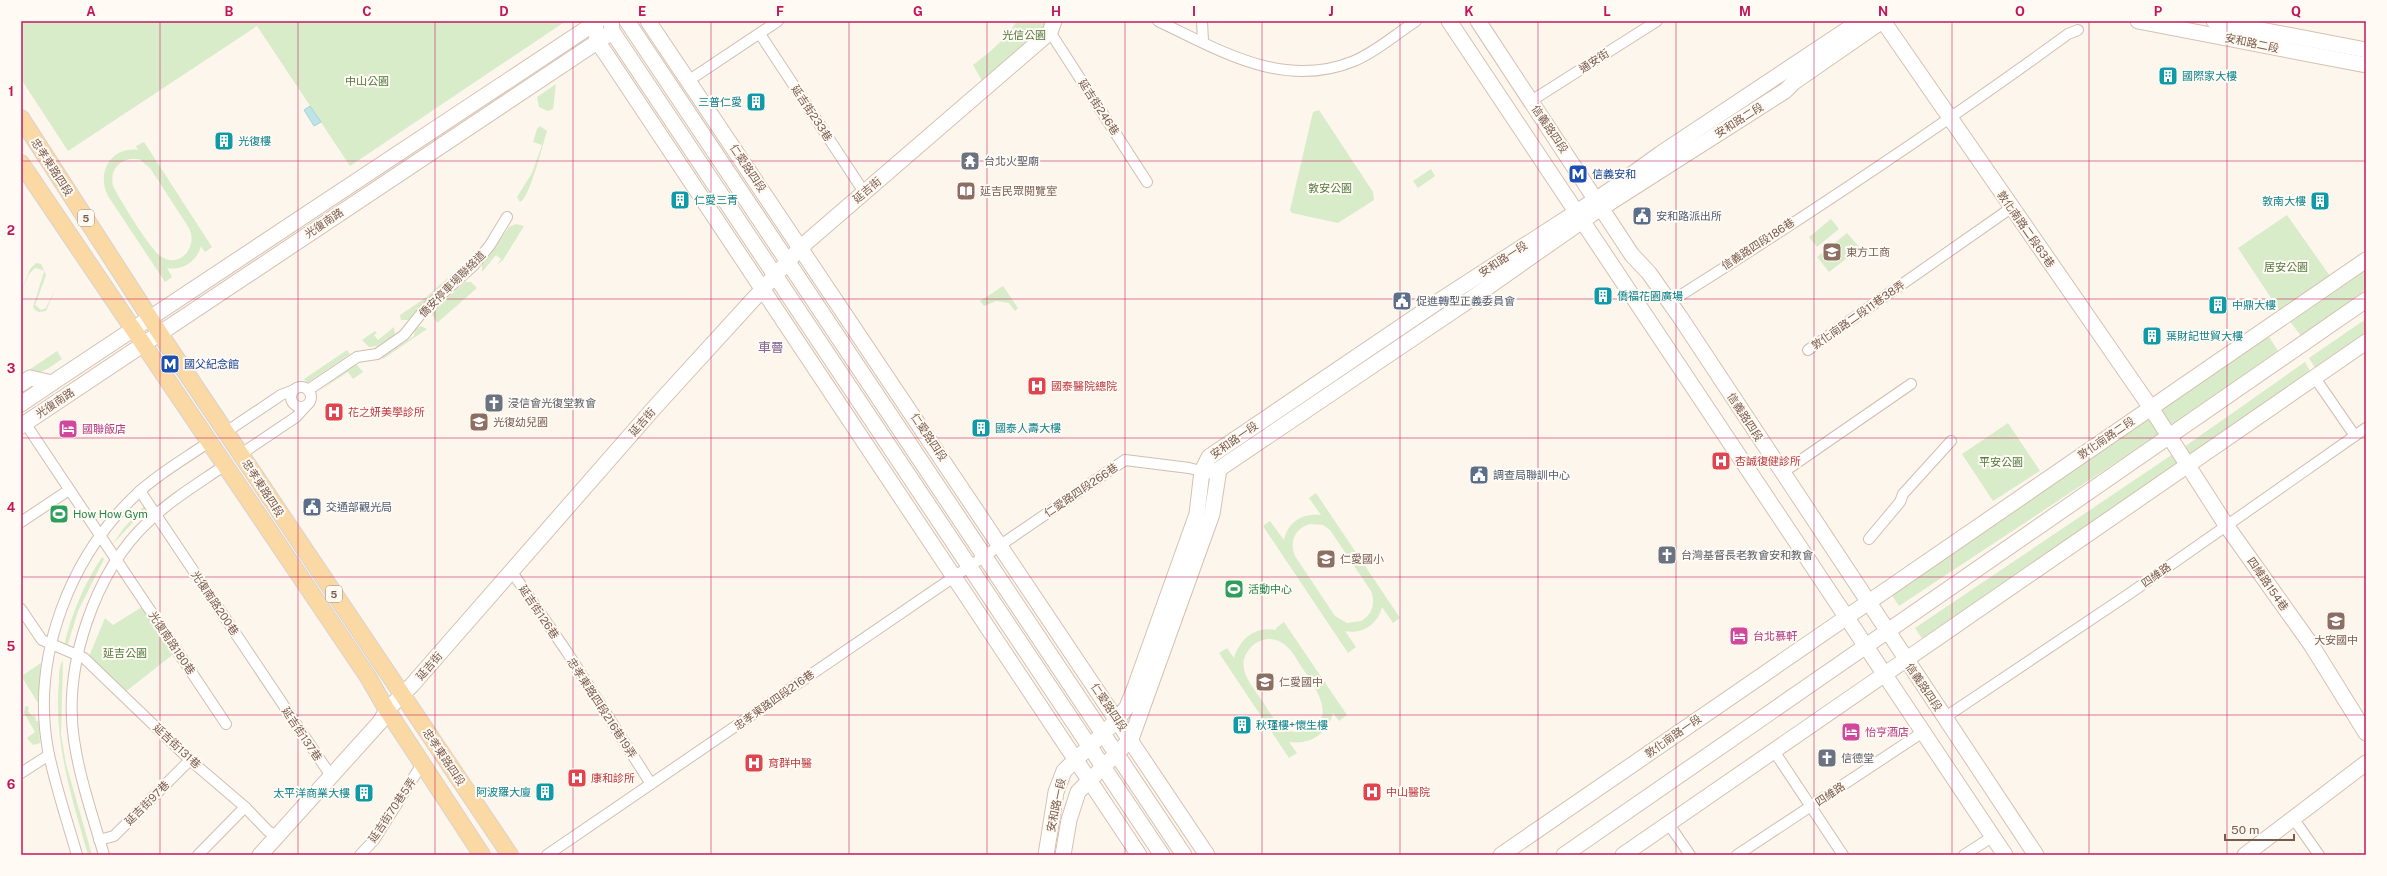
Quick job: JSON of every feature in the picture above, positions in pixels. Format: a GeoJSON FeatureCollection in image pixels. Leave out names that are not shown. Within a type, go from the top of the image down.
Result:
{"type":"FeatureCollection","features":[{"type":"Feature","properties":{"kind":"main road","name":"光復南路"},"geometry":{"type":"LineString","coordinates":[[21,404],[596,21]]}},
{"type":"Feature","properties":{"kind":"main road"},"geometry":{"type":"LineString","coordinates":[[596,21],[598,41],[761,290],[1139,855]]}},
{"type":"Feature","properties":{"kind":"main road","name":"仁愛路四段"},"geometry":{"type":"LineString","coordinates":[[627,21],[789,261],[1184,855]]}},
{"type":"Feature","properties":{"kind":"main road","name":"光復南路"},"geometry":{"type":"LineString","coordinates":[[23,425],[598,41],[612,26],[627,21]]}},
{"type":"Feature","properties":{"kind":"main road","name":"仁愛路四段"},"geometry":{"type":"LineString","coordinates":[[648,21],[1131,739],[1207,855]]}},
{"type":"Feature","properties":{"kind":"main road","name":"信義路四段"},"geometry":{"type":"LineString","coordinates":[[1449,21],[1589,210],[1649,273],[1670,302],[1867,603],[2036,855]]}},
{"type":"Feature","properties":{"kind":"main road","name":"信義路四段"},"geometry":{"type":"LineString","coordinates":[[1478,21],[1531,101],[1589,210],[1846,617],[2005,855]]}},
{"type":"Feature","properties":{"kind":"main road","name":"安和路二段"},"geometry":{"type":"LineString","coordinates":[[1589,210],[1860,21]]}},
{"type":"Feature","properties":{"kind":"main road","name":"安和路二段"},"geometry":{"type":"LineString","coordinates":[[1589,210],[1784,91],[1794,82],[1883,21]]}},
{"type":"Feature","properties":{"kind":"main road","name":"敦化南路二段63巷"},"geometry":{"type":"LineString","coordinates":[[1883,21],[2169,436]]}},
{"type":"Feature","properties":{"kind":"main road","name":"安和路二段"},"geometry":{"type":"LineString","coordinates":[[2138,21],[2247,29],[2366,50]]}},
{"type":"Feature","properties":{"kind":"main road","name":"安和路二段"},"geometry":{"type":"LineString","coordinates":[[2214,21],[2247,29],[2366,65]]}},
{"type":"Feature","properties":{"kind":"main road"},"geometry":{"type":"LineString","coordinates":[[612,26],[774,276],[1162,855]]}},
{"type":"Feature","properties":{"kind":"main road","name":"延吉街"},"geometry":{"type":"LineString","coordinates":[[260,855],[380,722],[387,710],[512,572],[655,407],[801,247],[1052,26]]}},
{"type":"Feature","properties":{"kind":"main road","name":"忠孝東路四段"},"geometry":{"type":"LineString","coordinates":[[21,118],[150,318],[510,855]]}},
{"type":"Feature","properties":{"kind":"main road","name":"忠孝東路四段"},"geometry":{"type":"LineString","coordinates":[[21,163],[368,677],[387,710],[482,855]]}},
{"type":"Feature","properties":{"kind":"main road","name":"安和路一段"},"geometry":{"type":"LineString","coordinates":[[1046,855],[1056,792],[1064,771],[1117,720],[1126,707],[1134,690],[1197,514],[1209,473],[1212,454],[1589,210]]}},
{"type":"Feature","properties":{"kind":"main road","name":"敦化南路二段"},"geometry":{"type":"LineString","coordinates":[[1846,617],[2366,260]]}},
{"type":"Feature","properties":{"kind":"main road"},"geometry":{"type":"LineString","coordinates":[[1564,855],[2366,300]]}},
{"type":"Feature","properties":{"kind":"main road"},"geometry":{"type":"LineString","coordinates":[[1623,855],[2366,342]]}},
{"type":"Feature","properties":{"kind":"main road","name":"光復南路"},"geometry":{"type":"LineString","coordinates":[[21,384],[30,378],[52,383]]}},
{"type":"Feature","properties":{"kind":"main road","name":"四維路154巷"},"geometry":{"type":"LineString","coordinates":[[2169,436],[2226,525],[2312,646],[2366,733]]}},
{"type":"Feature","properties":{"kind":"main road","name":"安和路一段"},"geometry":{"type":"LineString","coordinates":[[1063,855],[1069,820],[1078,792],[1103,765],[1131,739],[1212,514],[1209,473]]}},
{"type":"Feature","properties":{"kind":"main road","name":"敦化南路一段"},"geometry":{"type":"LineString","coordinates":[[1501,855],[1846,617]]}},
{"type":"Feature","properties":{"kind":"main road"},"geometry":{"type":"LineString","coordinates":[[2250,853],[2293,818],[2366,763]]}},
{"type":"Feature","properties":{"kind":"street"},"geometry":{"type":"LineString","coordinates":[[688,81],[778,21]]}},
{"type":"Feature","properties":{"kind":"street"},"geometry":{"type":"LineString","coordinates":[[1158,21],[1262,68],[1305,72],[1354,61],[1416,21]]}},
{"type":"Feature","properties":{"kind":"street"},"geometry":{"type":"LineString","coordinates":[[1202,21],[1203,42]]}},
{"type":"Feature","properties":{"kind":"street","name":"通安街"},"geometry":{"type":"LineString","coordinates":[[1531,101],[1657,21]]}},
{"type":"Feature","properties":{"kind":"street","name":"延吉街246巷"},"geometry":{"type":"LineString","coordinates":[[1052,26],[1147,182]]}},
{"type":"Feature","properties":{"kind":"street","name":"信義路四段186巷"},"geometry":{"type":"LineString","coordinates":[[1670,302],[1847,187],[2004,81],[2068,34],[2078,30]]}},
{"type":"Feature","properties":{"kind":"street","name":"延吉街233巷"},"geometry":{"type":"LineString","coordinates":[[760,34],[864,192]]}},
{"type":"Feature","properties":{"kind":"street","name":"敦化南路二段11巷38弄"},"geometry":{"type":"LineString","coordinates":[[1808,350],[2011,208]]}},
{"type":"Feature","properties":{"kind":"street","name":"僑安停車場聯絡道"},"geometry":{"type":"LineString","coordinates":[[308,390],[357,357],[377,354],[404,335],[424,310],[474,265],[490,245],[507,217]]}},
{"type":"Feature","properties":{"kind":"street"},"geometry":{"type":"LineString","coordinates":[[2315,378],[2355,436]]}},
{"type":"Feature","properties":{"kind":"street"},"geometry":{"type":"LineString","coordinates":[[1782,473],[1911,384]]}},
{"type":"Feature","properties":{"kind":"street"},"geometry":{"type":"LineString","coordinates":[[226,432],[281,395],[300,387],[308,390],[311,398],[306,407],[296,417],[241,454]]}},
{"type":"Feature","properties":{"kind":"street"},"geometry":{"type":"LineString","coordinates":[[294,390],[291,396],[293,403],[299,407],[306,407]]}},
{"type":"Feature","properties":{"kind":"street"},"geometry":{"type":"LineString","coordinates":[[23,425],[117,561]]}},
{"type":"Feature","properties":{"kind":"street","name":"四維路"},"geometry":{"type":"LineString","coordinates":[[1944,718],[2129,594],[2366,428]]}},
{"type":"Feature","properties":{"kind":"street"},"geometry":{"type":"LineString","coordinates":[[1869,539],[1900,502],[1903,494],[1951,441]]}},
{"type":"Feature","properties":{"kind":"street"},"geometry":{"type":"LineString","coordinates":[[77,855],[49,755],[44,712],[51,644],[60,610],[75,576],[100,536],[140,491],[209,442]]}},
{"type":"Feature","properties":{"kind":"street","name":"仁愛路四段266巷"},"geometry":{"type":"LineString","coordinates":[[1000,544],[1125,460],[1209,473]]}},
{"type":"Feature","properties":{"kind":"street"},"geometry":{"type":"LineString","coordinates":[[104,855],[82,779],[74,739],[72,707],[74,672],[84,628],[102,586],[117,561],[148,522],[177,497],[225,465]]}},
{"type":"Feature","properties":{"kind":"street"},"geometry":{"type":"LineString","coordinates":[[21,522],[69,490]]}},
{"type":"Feature","properties":{"kind":"street"},"geometry":{"type":"LineString","coordinates":[[140,491],[156,515]]}},
{"type":"Feature","properties":{"kind":"street","name":"光復南路200巷"},"geometry":{"type":"LineString","coordinates":[[156,515],[274,691]]}},
{"type":"Feature","properties":{"kind":"street","name":"忠孝東路四段216巷"},"geometry":{"type":"LineString","coordinates":[[547,855],[1000,544]]}},
{"type":"Feature","properties":{"kind":"street","name":"光復南路180巷"},"geometry":{"type":"LineString","coordinates":[[117,561],[226,724]]}},
{"type":"Feature","properties":{"kind":"street","name":"延吉街126巷"},"geometry":{"type":"LineString","coordinates":[[512,572],[567,652]]}},
{"type":"Feature","properties":{"kind":"street","name":"延吉街131巷"},"geometry":{"type":"LineString","coordinates":[[21,609],[42,640],[84,658],[190,760],[245,807],[268,831],[277,836]]}},
{"type":"Feature","properties":{"kind":"street","name":"忠孝東路四段216巷19弄"},"geometry":{"type":"LineString","coordinates":[[567,652],[651,784]]}},
{"type":"Feature","properties":{"kind":"street","name":"延吉街137巷"},"geometry":{"type":"LineString","coordinates":[[274,691],[331,776]]}},
{"type":"Feature","properties":{"kind":"street","name":"四維路"},"geometry":{"type":"LineString","coordinates":[[1737,855],[1923,732]]}},
{"type":"Feature","properties":{"kind":"street"},"geometry":{"type":"LineString","coordinates":[[1774,751],[1843,855]]}},
{"type":"Feature","properties":{"kind":"street"},"geometry":{"type":"LineString","coordinates":[[21,773],[49,755]]}},
{"type":"Feature","properties":{"kind":"street","name":"延吉街97巷"},"geometry":{"type":"LineString","coordinates":[[99,840],[114,836],[190,760]]}},
{"type":"Feature","properties":{"kind":"street","name":"延吉街70巷5弄"},"geometry":{"type":"LineString","coordinates":[[360,855],[374,840],[422,764]]}},
{"type":"Feature","properties":{"kind":"street"},"geometry":{"type":"LineString","coordinates":[[198,855],[245,807]]}},
{"type":"Feature","properties":{"kind":"street"},"geometry":{"type":"LineString","coordinates":[[2293,818],[2319,855]]}},
{"type":"Feature","properties":{"kind":"street"},"geometry":{"type":"LineString","coordinates":[[1668,823],[1690,855]]}},
{"type":"Feature","properties":{"kind":"street"},"geometry":{"type":"LineString","coordinates":[[1964,855],[1992,837]]}},
{"type":"Feature","properties":{"kind":"green space","name":"中山公園"},"geometry":{"type":"Polygon","coordinates":[[[21,21],[566,21],[350,166],[257,26],[68,151],[21,79],[21,21]]]}},
{"type":"Feature","properties":{"kind":"green space","name":"光信公園"},"geometry":{"type":"Polygon","coordinates":[[[1017,21],[1050,21],[1048,30],[985,86],[973,65],[1002,40],[1017,21]]]}},
{"type":"Feature","properties":{"kind":"green space"},"geometry":{"type":"Polygon","coordinates":[[[556,84],[553,109],[548,111],[539,107],[537,97],[556,84]]]}},
{"type":"Feature","properties":{"kind":"green space","name":"敦安公園"},"geometry":{"type":"Polygon","coordinates":[[[1319,110],[1373,192],[1374,200],[1338,223],[1292,213],[1290,210],[1313,112],[1319,110]]]}},
{"type":"Feature","properties":{"kind":"green space"},"geometry":{"type":"Polygon","coordinates":[[[540,126],[547,131],[532,181],[524,198],[520,202],[517,197],[532,173],[542,145],[533,142],[537,129],[540,126]]]}},
{"type":"Feature","properties":{"kind":"green space"},"geometry":{"type":"Polygon","coordinates":[[[144,142],[212,247],[205,252],[201,246],[196,256],[188,264],[173,269],[167,268],[172,277],[165,282],[108,196],[105,187],[105,170],[108,163],[120,152],[138,150],[136,146],[144,142]],[[139,159],[125,160],[118,165],[112,177],[113,186],[135,223],[154,250],[166,259],[173,260],[179,258],[185,255],[189,249],[191,235],[189,228],[150,168],[139,159]]]}},
{"type":"Feature","properties":{"kind":"green space"},"geometry":{"type":"Polygon","coordinates":[[[1431,169],[1435,176],[1418,188],[1413,181],[1431,169]]]}},
{"type":"Feature","properties":{"kind":"green space","name":"居安公園"},"geometry":{"type":"Polygon","coordinates":[[[2287,215],[2330,276],[2279,310],[2238,248],[2287,215]]]}},
{"type":"Feature","properties":{"kind":"green space"},"geometry":{"type":"Polygon","coordinates":[[[1831,219],[1839,229],[1817,247],[1809,237],[1831,219]]]}},
{"type":"Feature","properties":{"kind":"green space"},"geometry":{"type":"Polygon","coordinates":[[[516,224],[524,226],[503,260],[497,265],[501,259],[496,255],[482,272],[482,265],[509,227],[516,224]]]}},
{"type":"Feature","properties":{"kind":"green space"},"geometry":{"type":"Polygon","coordinates":[[[1847,233],[1860,248],[1829,272],[1817,257],[1847,233]]]}},
{"type":"Feature","properties":{"kind":"green space"},"geometry":{"type":"Polygon","coordinates":[[[36,263],[41,264],[46,275],[35,305],[41,310],[46,308],[56,288],[46,311],[39,312],[33,307],[44,272],[43,270],[35,268],[29,274],[21,292],[30,269],[36,263]]]}},
{"type":"Feature","properties":{"kind":"green space"},"geometry":{"type":"Polygon","coordinates":[[[460,267],[461,269],[422,303],[408,320],[401,320],[400,315],[424,299],[460,267]]]}},
{"type":"Feature","properties":{"kind":"green space"},"geometry":{"type":"Polygon","coordinates":[[[2366,268],[2366,290],[2301,336],[2289,320],[2366,268]]]}},
{"type":"Feature","properties":{"kind":"green space"},"geometry":{"type":"Polygon","coordinates":[[[465,282],[471,282],[477,288],[437,323],[432,314],[434,309],[465,282]]]}},
{"type":"Feature","properties":{"kind":"green space"},"geometry":{"type":"Polygon","coordinates":[[[1003,286],[1018,308],[1015,311],[1009,303],[996,301],[984,306],[980,301],[1003,286]]]}},
{"type":"Feature","properties":{"kind":"green space"},"geometry":{"type":"Polygon","coordinates":[[[2366,319],[2366,333],[2315,368],[2309,358],[2366,319]]]}},
{"type":"Feature","properties":{"kind":"green space"},"geometry":{"type":"Polygon","coordinates":[[[421,326],[427,329],[383,359],[382,358],[414,336],[415,330],[421,326]]]}},
{"type":"Feature","properties":{"kind":"green space"},"geometry":{"type":"Polygon","coordinates":[[[394,327],[395,335],[377,346],[369,347],[362,340],[375,331],[377,333],[374,335],[378,340],[394,327]]]}},
{"type":"Feature","properties":{"kind":"green space"},"geometry":{"type":"Polygon","coordinates":[[[2268,335],[2278,351],[2170,427],[2157,410],[2268,335]]]}},
{"type":"Feature","properties":{"kind":"green space"},"geometry":{"type":"Polygon","coordinates":[[[347,350],[350,354],[307,383],[304,379],[347,350]]]}},
{"type":"Feature","properties":{"kind":"green space"},"geometry":{"type":"Polygon","coordinates":[[[57,351],[62,359],[54,365],[41,372],[26,372],[57,351]]]}},
{"type":"Feature","properties":{"kind":"green space"},"geometry":{"type":"Polygon","coordinates":[[[2305,362],[2310,371],[2190,455],[2184,447],[2305,362]]]}},
{"type":"Feature","properties":{"kind":"green space"},"geometry":{"type":"Polygon","coordinates":[[[356,364],[363,372],[353,379],[348,372],[316,393],[356,364]]]}},
{"type":"Feature","properties":{"kind":"green space"},"geometry":{"type":"Polygon","coordinates":[[[2149,415],[2162,432],[1899,606],[1891,594],[2149,415]]]}},
{"type":"Feature","properties":{"kind":"green space","name":"平安公園"},"geometry":{"type":"Polygon","coordinates":[[[2008,423],[2040,471],[1993,501],[1962,454],[2008,423]]]}},
{"type":"Feature","properties":{"kind":"green space"},"geometry":{"type":"Polygon","coordinates":[[[2173,454],[2179,463],[1923,640],[1915,628],[2173,454]]]}},
{"type":"Feature","properties":{"kind":"green space"},"geometry":{"type":"Polygon","coordinates":[[[1316,493],[1400,618],[1393,623],[1382,607],[1377,618],[1368,627],[1363,630],[1351,632],[1345,631],[1356,647],[1348,653],[1263,526],[1270,521],[1284,540],[1289,528],[1297,520],[1308,515],[1321,515],[1309,498],[1316,493]],[[1310,524],[1300,529],[1293,541],[1293,551],[1335,616],[1347,623],[1361,621],[1368,615],[1372,608],[1373,600],[1371,591],[1330,530],[1323,525],[1310,524]]]}},
{"type":"Feature","properties":{"kind":"green space"},"geometry":{"type":"Polygon","coordinates":[[[145,505],[147,507],[112,545],[123,529],[145,505]]]}},
{"type":"Feature","properties":{"kind":"green space"},"geometry":{"type":"Polygon","coordinates":[[[102,557],[104,559],[78,611],[67,647],[64,646],[70,623],[79,600],[89,578],[102,557]]]}},
{"type":"Feature","properties":{"kind":"green space","name":"延吉公園"},"geometry":{"type":"Polygon","coordinates":[[[145,605],[176,652],[124,693],[88,659],[105,618],[113,625],[145,605]]]}},
{"type":"Feature","properties":{"kind":"green space"},"geometry":{"type":"Polygon","coordinates":[[[1284,622],[1347,715],[1339,721],[1333,713],[1327,727],[1311,740],[1304,742],[1289,742],[1297,753],[1289,758],[1219,653],[1227,648],[1234,658],[1240,645],[1250,635],[1262,630],[1276,630],[1276,628],[1284,622]],[[1271,639],[1259,641],[1250,648],[1243,664],[1244,671],[1250,684],[1278,723],[1291,731],[1304,731],[1315,726],[1321,720],[1323,712],[1322,703],[1313,685],[1290,650],[1281,642],[1271,639]]]}},
{"type":"Feature","properties":{"kind":"green space"},"geometry":{"type":"Polygon","coordinates":[[[63,661],[61,734],[66,764],[92,855],[88,855],[70,791],[61,747],[58,703],[60,670],[63,661]]]}},
{"type":"Feature","properties":{"kind":"green space"},"geometry":{"type":"Polygon","coordinates":[[[41,663],[38,703],[23,679],[23,675],[41,663]]]}},
{"type":"Feature","properties":{"kind":"green space"},"geometry":{"type":"Polygon","coordinates":[[[25,706],[29,707],[28,711],[31,715],[35,716],[36,721],[39,721],[40,743],[33,745],[27,738],[35,732],[24,713],[25,706]]]}},
{"type":"Feature","properties":{"kind":"water"},"geometry":{"type":"Polygon","coordinates":[[[310,106],[321,122],[314,126],[304,110],[310,106]]]}},
{"type":"Feature","properties":{"kind":"place","name":"國際家大樓"},"geometry":{"type":"Point","coordinates":[2168,76]}},
{"type":"Feature","properties":{"kind":"place","name":"三普仁愛"},"geometry":{"type":"Point","coordinates":[756,102]}},
{"type":"Feature","properties":{"kind":"place","name":"光復樓"},"geometry":{"type":"Point","coordinates":[224,141]}},
{"type":"Feature","properties":{"kind":"place","name":"台北火聖廟"},"geometry":{"type":"Point","coordinates":[970,161]}},
{"type":"Feature","properties":{"kind":"place","name":"信義安和"},"geometry":{"type":"Point","coordinates":[1578,174]}},
{"type":"Feature","properties":{"kind":"place","name":"延吉民眾閱覽室"},"geometry":{"type":"Point","coordinates":[966,191]}},
{"type":"Feature","properties":{"kind":"place","name":"仁愛三青"},"geometry":{"type":"Point","coordinates":[680,200]}},
{"type":"Feature","properties":{"kind":"place","name":"敦南大樓"},"geometry":{"type":"Point","coordinates":[2320,201]}},
{"type":"Feature","properties":{"kind":"place","name":"安和路派出所"},"geometry":{"type":"Point","coordinates":[1642,216]}},
{"type":"Feature","properties":{"kind":"place","name":"東方工商"},"geometry":{"type":"Point","coordinates":[1832,252]}},
{"type":"Feature","properties":{"kind":"place","name":"僑福花園廣場"},"geometry":{"type":"Point","coordinates":[1603,296]}},
{"type":"Feature","properties":{"kind":"place","name":"促進轉型正義委員會"},"geometry":{"type":"Point","coordinates":[1402,301]}},
{"type":"Feature","properties":{"kind":"place","name":"中鼎大樓"},"geometry":{"type":"Point","coordinates":[2218,305]}},
{"type":"Feature","properties":{"kind":"place","name":"葉財記世貿大樓"},"geometry":{"type":"Point","coordinates":[2152,336]}},
{"type":"Feature","properties":{"kind":"place","name":"國父紀念館"},"geometry":{"type":"Point","coordinates":[170,364]}},
{"type":"Feature","properties":{"kind":"place","name":"國泰醫院總院"},"geometry":{"type":"Point","coordinates":[1037,386]}},
{"type":"Feature","properties":{"kind":"place","name":"浸信會光復堂教會"},"geometry":{"type":"Point","coordinates":[494,403]}},
{"type":"Feature","properties":{"kind":"place","name":"花之妍美學診所"},"geometry":{"type":"Point","coordinates":[334,412]}},
{"type":"Feature","properties":{"kind":"place","name":"光復幼兒園"},"geometry":{"type":"Point","coordinates":[479,422]}},
{"type":"Feature","properties":{"kind":"place","name":"國泰人壽大樓"},"geometry":{"type":"Point","coordinates":[981,428]}},
{"type":"Feature","properties":{"kind":"place","name":"國聯飯店"},"geometry":{"type":"Point","coordinates":[68,429]}},
{"type":"Feature","properties":{"kind":"place","name":"杏誠復健診所"},"geometry":{"type":"Point","coordinates":[1721,461]}},
{"type":"Feature","properties":{"kind":"place","name":"調查局聯訓中心"},"geometry":{"type":"Point","coordinates":[1479,475]}},
{"type":"Feature","properties":{"kind":"place","name":"交通部觀光局"},"geometry":{"type":"Point","coordinates":[312,507]}},
{"type":"Feature","properties":{"kind":"place","name":"How How Gym"},"geometry":{"type":"Point","coordinates":[59,514]}},
{"type":"Feature","properties":{"kind":"place","name":"台灣基督長老教會安和教會"},"geometry":{"type":"Point","coordinates":[1667,555]}},
{"type":"Feature","properties":{"kind":"place","name":"仁愛國小"},"geometry":{"type":"Point","coordinates":[1326,559]}},
{"type":"Feature","properties":{"kind":"place","name":"活動中心"},"geometry":{"type":"Point","coordinates":[1234,589]}},
{"type":"Feature","properties":{"kind":"place","name":"大安國中"},"geometry":{"type":"Point","coordinates":[2336,621]}},
{"type":"Feature","properties":{"kind":"place","name":"台北慕軒"},"geometry":{"type":"Point","coordinates":[1739,636]}},
{"type":"Feature","properties":{"kind":"place","name":"仁愛國中"},"geometry":{"type":"Point","coordinates":[1265,682]}},
{"type":"Feature","properties":{"kind":"place","name":"秋瑾樓+懷生樓"},"geometry":{"type":"Point","coordinates":[1242,725]}},
{"type":"Feature","properties":{"kind":"place","name":"怡亨酒店"},"geometry":{"type":"Point","coordinates":[1851,732]}},
{"type":"Feature","properties":{"kind":"place","name":"信德堂"},"geometry":{"type":"Point","coordinates":[1827,758]}},
{"type":"Feature","properties":{"kind":"place","name":"育群中醫"},"geometry":{"type":"Point","coordinates":[754,763]}},
{"type":"Feature","properties":{"kind":"place","name":"康和診所"},"geometry":{"type":"Point","coordinates":[577,778]}},
{"type":"Feature","properties":{"kind":"place","name":"阿波羅大廈"},"geometry":{"type":"Point","coordinates":[545,792]}},
{"type":"Feature","properties":{"kind":"place","name":"中山醫院"},"geometry":{"type":"Point","coordinates":[1372,792]}},
{"type":"Feature","properties":{"kind":"place","name":"太平洋商業大樓"},"geometry":{"type":"Point","coordinates":[364,793]}},
{"type":"Feature","properties":{"kind":"district","name":"車罾"},"geometry":{"type":"Point","coordinates":[771,347]}}]}
